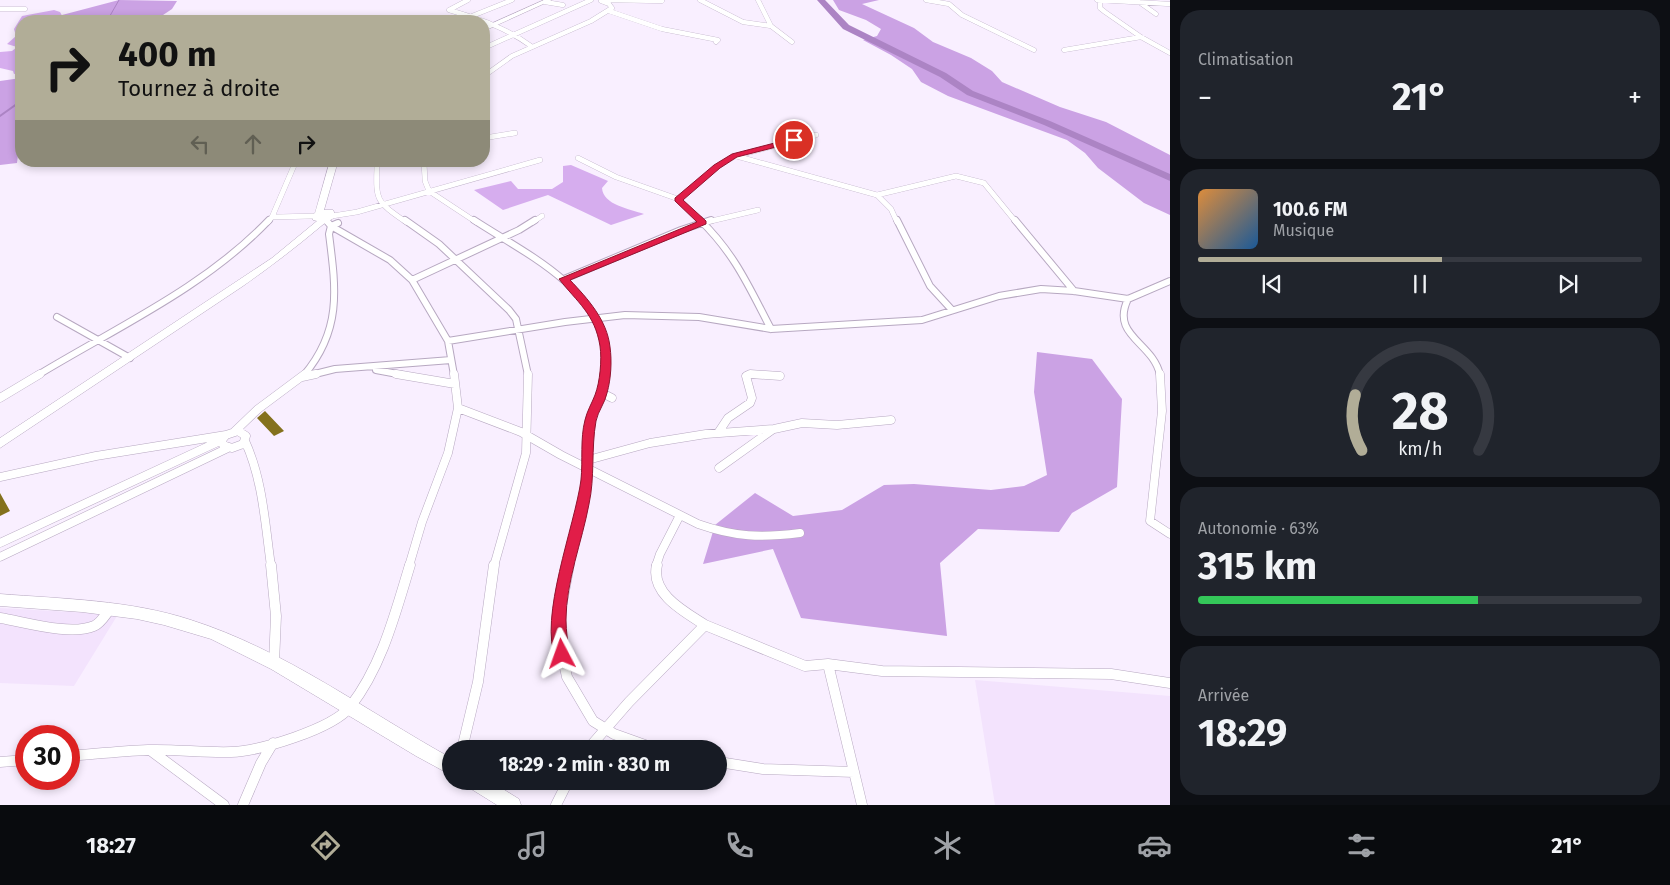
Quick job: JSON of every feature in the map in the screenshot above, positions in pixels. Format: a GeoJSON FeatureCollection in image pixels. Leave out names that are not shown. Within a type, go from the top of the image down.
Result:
{"type":"FeatureCollection","features":[{"type":"Feature","properties":{"kind":"main road"},"geometry":{"type":"LineString","coordinates":[[490,26],[547,1]]}},
{"type":"Feature","properties":{"kind":"main road"},"geometry":{"type":"LineString","coordinates":[[0,444],[275,260],[326,217],[326,185],[332,167]]}},
{"type":"Feature","properties":{"kind":"main road"},"geometry":{"type":"LineString","coordinates":[[0,600],[110,609],[141,614],[215,634],[274,663],[442,762]]}},
{"type":"Feature","properties":{"kind":"main road"},"geometry":{"type":"LineString","coordinates":[[489,790],[513,805]]}},
{"type":"Feature","properties":{"kind":"street"},"geometry":{"type":"LineString","coordinates":[[468,0],[449,10],[468,15]]}},
{"type":"Feature","properties":{"kind":"street"},"geometry":{"type":"LineString","coordinates":[[474,15],[512,0]]}},
{"type":"Feature","properties":{"kind":"street"},"geometry":{"type":"LineString","coordinates":[[490,45],[591,0]]}},
{"type":"Feature","properties":{"kind":"street"},"geometry":{"type":"LineString","coordinates":[[600,0],[662,1]]}},
{"type":"Feature","properties":{"kind":"street"},"geometry":{"type":"LineString","coordinates":[[600,0],[610,5],[609,11]]}},
{"type":"Feature","properties":{"kind":"street"},"geometry":{"type":"LineString","coordinates":[[700,0],[730,18],[761,26],[771,26]]}},
{"type":"Feature","properties":{"kind":"street"},"geometry":{"type":"LineString","coordinates":[[758,0],[771,26],[792,42]]}},
{"type":"Feature","properties":{"kind":"street"},"geometry":{"type":"LineString","coordinates":[[926,0],[950,4],[962,15],[1034,50]]}},
{"type":"Feature","properties":{"kind":"street"},"geometry":{"type":"LineString","coordinates":[[1170,4],[1099,0],[1100,8],[1141,37],[1170,54]]}},
{"type":"Feature","properties":{"kind":"street"},"geometry":{"type":"LineString","coordinates":[[547,1],[563,5]]}},
{"type":"Feature","properties":{"kind":"street"},"geometry":{"type":"LineString","coordinates":[[1139,2],[1156,14]]}},
{"type":"Feature","properties":{"kind":"street"},"geometry":{"type":"LineString","coordinates":[[0,9],[26,9]]}},
{"type":"Feature","properties":{"kind":"street"},"geometry":{"type":"LineString","coordinates":[[492,68],[532,46],[609,11],[662,29],[718,40],[716,42]]}},
{"type":"Feature","properties":{"kind":"street"},"geometry":{"type":"LineString","coordinates":[[490,23],[514,33],[532,46]]}},
{"type":"Feature","properties":{"kind":"street"},"geometry":{"type":"LineString","coordinates":[[1064,50],[1141,37]]}},
{"type":"Feature","properties":{"kind":"street"},"geometry":{"type":"LineString","coordinates":[[490,137],[515,133]]}},
{"type":"Feature","properties":{"kind":"street"},"geometry":{"type":"LineString","coordinates":[[678,200],[717,167],[735,156],[816,135]]}},
{"type":"Feature","properties":{"kind":"street"},"geometry":{"type":"LineString","coordinates":[[735,156],[877,195],[956,176],[984,182],[1074,290]]}},
{"type":"Feature","properties":{"kind":"street"},"geometry":{"type":"LineString","coordinates":[[578,158],[616,177],[678,200],[703,222],[720,238],[737,262],[771,329]]}},
{"type":"Feature","properties":{"kind":"street"},"geometry":{"type":"LineString","coordinates":[[272,217],[326,217],[381,204],[540,160]]}},
{"type":"Feature","properties":{"kind":"street"},"geometry":{"type":"LineString","coordinates":[[0,398],[98,338],[178,293],[211,271],[248,242],[272,217],[293,167]]}},
{"type":"Feature","properties":{"kind":"street"},"geometry":{"type":"LineString","coordinates":[[377,167],[376,187],[381,204],[438,244],[509,310],[516,320],[528,370],[526,453],[495,558],[478,682],[464,740]]}},
{"type":"Feature","properties":{"kind":"street"},"geometry":{"type":"LineString","coordinates":[[424,167],[425,181],[429,191],[564,279],[586,302],[595,318],[605,346],[602,393],[591,418],[583,504],[563,589],[559,619],[562,654],[568,677],[593,721],[604,729],[633,740]]}},
{"type":"Feature","properties":{"kind":"street"},"geometry":{"type":"LineString","coordinates":[[877,195],[891,209],[930,286],[952,310]]}},
{"type":"Feature","properties":{"kind":"street"},"geometry":{"type":"LineString","coordinates":[[564,279],[703,222],[758,210]]}},
{"type":"Feature","properties":{"kind":"street"},"geometry":{"type":"LineString","coordinates":[[412,280],[500,239],[542,216]]}},
{"type":"Feature","properties":{"kind":"street"},"geometry":{"type":"LineString","coordinates":[[80,755],[150,750],[232,752],[273,743],[333,722],[349,708],[368,679],[388,636],[422,522],[448,453],[458,408],[455,384],[448,342],[412,280],[390,260],[346,234],[326,217]]}},
{"type":"Feature","properties":{"kind":"street"},"geometry":{"type":"LineString","coordinates":[[0,543],[227,436],[261,407],[302,377],[323,348],[334,321],[336,285],[326,217]]}},
{"type":"Feature","properties":{"kind":"street"},"geometry":{"type":"LineString","coordinates":[[448,342],[624,315],[686,316],[771,329],[798,329],[922,320],[999,296],[1041,289],[1074,290],[1128,299],[1170,281]]}},
{"type":"Feature","properties":{"kind":"street"},"geometry":{"type":"LineString","coordinates":[[1128,299],[1124,306],[1122,321],[1127,331],[1157,362],[1162,375],[1163,420],[1156,460],[1150,521],[1153,525],[1170,534]]}},
{"type":"Feature","properties":{"kind":"street"},"geometry":{"type":"LineString","coordinates":[[57,317],[98,338],[130,358]]}},
{"type":"Feature","properties":{"kind":"street"},"geometry":{"type":"LineString","coordinates":[[302,377],[335,369],[451,360]]}},
{"type":"Feature","properties":{"kind":"street"},"geometry":{"type":"LineString","coordinates":[[366,368],[455,384]]}},
{"type":"Feature","properties":{"kind":"street"},"geometry":{"type":"LineString","coordinates":[[718,433],[728,418],[750,403],[752,398],[746,376],[750,374],[780,376]]}},
{"type":"Feature","properties":{"kind":"street"},"geometry":{"type":"LineString","coordinates":[[602,393],[612,398]]}},
{"type":"Feature","properties":{"kind":"street"},"geometry":{"type":"LineString","coordinates":[[458,408],[526,435],[588,463],[679,518],[701,527],[750,538],[773,539],[800,533]]}},
{"type":"Feature","properties":{"kind":"street"},"geometry":{"type":"LineString","coordinates":[[588,463],[650,443],[718,433],[774,429],[802,423],[837,425],[891,420]]}},
{"type":"Feature","properties":{"kind":"street"},"geometry":{"type":"LineString","coordinates":[[719,468],[774,429]]}},
{"type":"Feature","properties":{"kind":"street"},"geometry":{"type":"LineString","coordinates":[[0,477],[96,456],[245,434],[245,442],[258,475],[277,614],[278,639],[274,663]]}},
{"type":"Feature","properties":{"kind":"street"},"geometry":{"type":"LineString","coordinates":[[227,436],[222,445],[228,448]]}},
{"type":"Feature","properties":{"kind":"street"},"geometry":{"type":"LineString","coordinates":[[1,554],[228,448],[236,448],[245,442]]}},
{"type":"Feature","properties":{"kind":"street"},"geometry":{"type":"LineString","coordinates":[[679,518],[657,561],[654,576],[661,590],[674,605],[705,625],[805,666],[828,664],[882,671],[1112,674],[1170,683]]}},
{"type":"Feature","properties":{"kind":"street"},"geometry":{"type":"LineString","coordinates":[[0,618],[58,627],[87,627],[98,623],[110,609]]}},
{"type":"Feature","properties":{"kind":"street"},"geometry":{"type":"LineString","coordinates":[[595,740],[705,625]]}},
{"type":"Feature","properties":{"kind":"street"},"geometry":{"type":"LineString","coordinates":[[828,664],[862,805]]}},
{"type":"Feature","properties":{"kind":"street"},"geometry":{"type":"LineString","coordinates":[[242,805],[273,743]]}},
{"type":"Feature","properties":{"kind":"street"},"geometry":{"type":"LineString","coordinates":[[150,750],[224,805]]}},
{"type":"Feature","properties":{"kind":"street"},"geometry":{"type":"LineString","coordinates":[[0,762],[15,761]]}},
{"type":"Feature","properties":{"kind":"street"},"geometry":{"type":"LineString","coordinates":[[727,763],[764,769],[854,772]]}},
{"type":"Feature","properties":{"kind":"street"},"geometry":{"type":"LineString","coordinates":[[556,805],[564,790]]}},
{"type":"Feature","properties":{"kind":"shaded area"},"geometry":{"type":"Polygon","coordinates":[[[119,0],[177,1],[172,9],[163,15],[62,15],[119,0]]]}},
{"type":"Feature","properties":{"kind":"shaded area"},"geometry":{"type":"Polygon","coordinates":[[[833,0],[879,0],[862,4],[914,28],[933,42],[971,58],[992,71],[1002,82],[1060,107],[1106,122],[1170,155],[1170,215],[1144,203],[1098,168],[1085,153],[1067,140],[948,96],[921,82],[912,69],[863,40],[877,36],[881,29],[866,20],[839,10],[833,0]]]}},
{"type":"Feature","properties":{"kind":"shaded area"},"geometry":{"type":"Polygon","coordinates":[[[54,10],[60,12],[62,15],[27,15],[54,10]]]}},
{"type":"Feature","properties":{"kind":"shaded area"},"geometry":{"type":"Polygon","coordinates":[[[15,37],[15,46],[7,44],[15,37]]]}},
{"type":"Feature","properties":{"kind":"shaded area"},"geometry":{"type":"Polygon","coordinates":[[[15,49],[14,74],[13,71],[0,68],[0,52],[12,51],[15,49]]]}},
{"type":"Feature","properties":{"kind":"shaded area"},"geometry":{"type":"Polygon","coordinates":[[[15,79],[15,163],[0,165],[0,81],[15,79]]]}},
{"type":"Feature","properties":{"kind":"shaded area"},"geometry":{"type":"Polygon","coordinates":[[[571,165],[608,181],[602,188],[607,199],[618,206],[644,214],[611,225],[548,195],[503,210],[474,190],[511,181],[518,189],[552,189],[563,182],[563,166],[571,165]]]}},
{"type":"Feature","properties":{"kind":"shaded area"},"geometry":{"type":"Polygon","coordinates":[[[1037,352],[1092,359],[1122,399],[1117,487],[1072,513],[1059,532],[978,529],[940,563],[947,636],[801,618],[773,549],[703,564],[715,525],[755,493],[793,516],[842,510],[884,485],[914,484],[991,490],[1024,486],[1047,475],[1034,392],[1037,352]]]}},
{"type":"Feature","properties":{"kind":"shaded area"},"geometry":{"type":"Polygon","coordinates":[[[0,608],[117,616],[74,686],[0,683],[0,608]]]}},
{"type":"Feature","properties":{"kind":"shaded area"},"geometry":{"type":"Polygon","coordinates":[[[975,680],[1170,696],[1170,805],[995,805],[975,680]]]}},
{"type":"Feature","properties":{"kind":"building"},"geometry":{"type":"Polygon","coordinates":[[[265,411],[284,431],[274,436],[257,418],[265,411]]]}},
{"type":"Feature","properties":{"kind":"building"},"geometry":{"type":"Polygon","coordinates":[[[0,493],[10,511],[0,516],[0,493]]]}},
{"type":"Feature","properties":{"kind":"waterway"},"geometry":{"type":"LineString","coordinates":[[110,15],[119,0]]}},
{"type":"Feature","properties":{"kind":"waterway"},"geometry":{"type":"LineString","coordinates":[[821,0],[846,27],[943,75],[970,93],[1047,123],[1170,178]]}},
{"type":"Feature","properties":{"kind":"waterway"},"geometry":{"type":"LineString","coordinates":[[0,116],[15,105]]}},
{"type":"Feature","properties":{"kind":"route"},"geometry":{"type":"LineString","coordinates":[[562,654],[559,619],[563,589],[575,530],[583,504],[588,467],[588,435],[591,418],[602,393],[605,361],[605,346],[595,318],[586,302],[564,279],[703,222],[678,200],[717,167],[735,156],[794,140]]}}]}
